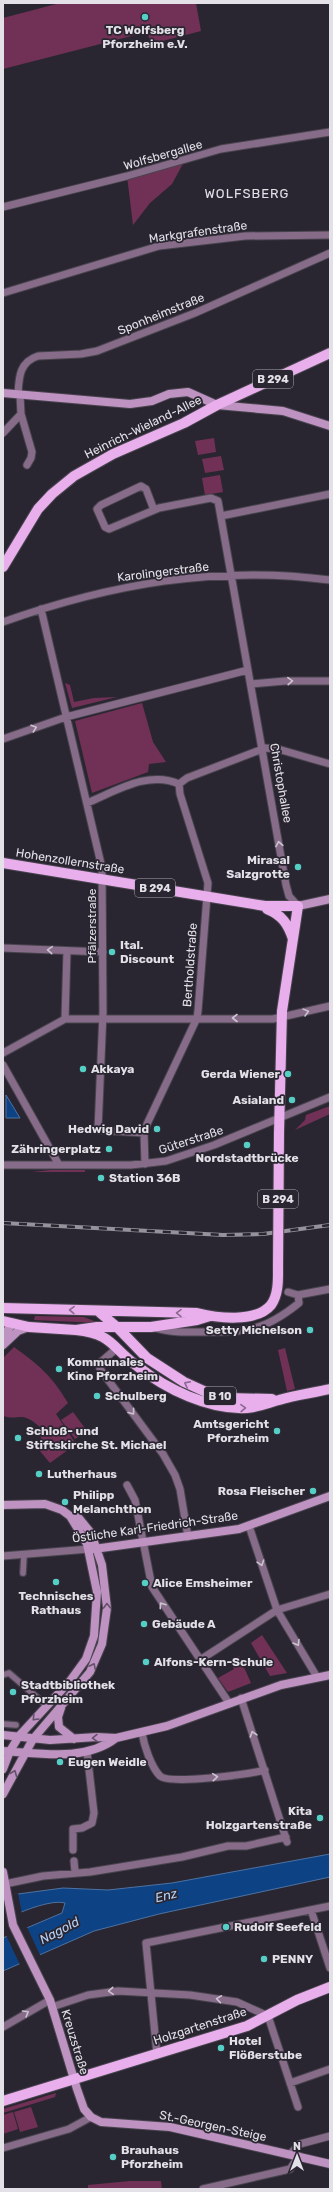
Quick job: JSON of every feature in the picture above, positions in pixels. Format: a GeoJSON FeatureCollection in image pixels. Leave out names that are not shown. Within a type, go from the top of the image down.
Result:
{"type":"FeatureCollection","features":[{"type":"Feature","properties":{"kind":"main road","name":"Heinrich-Wieland-Allee"},"geometry":{"type":"LineString","coordinates":[[3,567],[38,510],[52,494],[74,476],[108,456],[184,423],[217,405],[330,353]]}},
{"type":"Feature","properties":{"kind":"main road"},"geometry":{"type":"LineString","coordinates":[[3,393],[130,404],[152,401],[169,394],[188,392],[217,405],[283,411],[330,426]]}},
{"type":"Feature","properties":{"kind":"main road","name":"Hohenzollernstraße"},"geometry":{"type":"LineString","coordinates":[[3,863],[281,908],[330,899]]}},
{"type":"Feature","properties":{"kind":"main road","name":"Hohenzollernstraße"},"geometry":{"type":"LineString","coordinates":[[252,904],[273,911],[281,917],[288,927],[293,940]]}},
{"type":"Feature","properties":{"kind":"main road","name":"B 294"},"geometry":{"type":"LineString","coordinates":[[98,1311],[197,1313],[210,1316],[247,1316],[262,1311],[271,1305],[277,1285],[278,1119],[281,1017],[298,906]]}},
{"type":"Feature","properties":{"kind":"main road"},"geometry":{"type":"LineString","coordinates":[[3,1308],[98,1311]]}},
{"type":"Feature","properties":{"kind":"main road"},"geometry":{"type":"LineString","coordinates":[[3,1336],[8,1322],[30,1309]]}},
{"type":"Feature","properties":{"kind":"main road","name":"B 10"},"geometry":{"type":"LineString","coordinates":[[98,1311],[118,1328],[136,1348],[160,1368],[203,1391],[232,1398],[279,1400]]}},
{"type":"Feature","properties":{"kind":"main road"},"geometry":{"type":"LineString","coordinates":[[136,1348],[133,1335],[144,1327],[149,1318],[147,1312]]}},
{"type":"Feature","properties":{"kind":"main road","name":"B 294"},"geometry":{"type":"LineString","coordinates":[[76,1330],[97,1327],[144,1327],[197,1320],[210,1316]]}},
{"type":"Feature","properties":{"kind":"main road","name":"B 10"},"geometry":{"type":"LineString","coordinates":[[8,1322],[29,1327],[76,1330],[103,1336],[134,1364],[152,1377],[207,1402],[232,1408],[248,1408],[268,1405],[279,1400],[330,1389]]}},
{"type":"Feature","properties":{"kind":"main road"},"geometry":{"type":"LineString","coordinates":[[3,1345],[18,1331],[29,1327]]}},
{"type":"Feature","properties":{"kind":"main road","name":"Östliche Karl-Friedrich-Straße"},"geometry":{"type":"LineString","coordinates":[[89,1549],[188,1537],[249,1526],[330,1496]]}},
{"type":"Feature","properties":{"kind":"main road"},"geometry":{"type":"LineString","coordinates":[[3,1505],[46,1504],[62,1510],[70,1516],[89,1549],[97,1592],[97,1615],[93,1643],[76,1674],[6,1751],[3,1769]]}},
{"type":"Feature","properties":{"kind":"main road"},"geometry":{"type":"LineString","coordinates":[[3,1794],[33,1739],[90,1672],[102,1644],[107,1602],[98,1548],[91,1533],[82,1520],[78,1517],[70,1516]]}},
{"type":"Feature","properties":{"kind":"main road"},"geometry":{"type":"LineString","coordinates":[[3,1735],[33,1739],[116,1738],[167,1726],[241,1698],[281,1685],[330,1675]]}},
{"type":"Feature","properties":{"kind":"main road"},"geometry":{"type":"LineString","coordinates":[[61,1707],[58,1717],[60,1727],[74,1739]]}},
{"type":"Feature","properties":{"kind":"main road"},"geometry":{"type":"LineString","coordinates":[[6,1751],[46,1754],[87,1752],[106,1746],[116,1738]]}},
{"type":"Feature","properties":{"kind":"main road","name":"Kreuzstraße"},"geometry":{"type":"LineString","coordinates":[[3,1872],[13,1925],[51,2003],[84,2109],[91,2117]]}},
{"type":"Feature","properties":{"kind":"main road","name":"Holzgartenstraße"},"geometry":{"type":"LineString","coordinates":[[3,2101],[157,2055],[247,2026],[297,2000],[330,1987]]}},
{"type":"Feature","properties":{"kind":"main road","name":"St.-Georgen-Steige"},"geometry":{"type":"LineString","coordinates":[[91,2117],[101,2122],[170,2127],[330,2164]]}},
{"type":"Feature","properties":{"kind":"street","name":"Wolfsbergallee"},"geometry":{"type":"LineString","coordinates":[[3,207],[127,176],[221,149],[330,132]]}},
{"type":"Feature","properties":{"kind":"street","name":"Markgrafenstraße"},"geometry":{"type":"LineString","coordinates":[[3,293],[159,246],[245,236],[330,235]]}},
{"type":"Feature","properties":{"kind":"street","name":"Sponheimstraße"},"geometry":{"type":"LineString","coordinates":[[27,465],[31,458],[32,452],[21,414],[19,395],[21,370],[24,365],[32,359],[38,356],[81,354],[97,351],[195,313],[330,253]]}},
{"type":"Feature","properties":{"kind":"street"},"geometry":{"type":"LineString","coordinates":[[3,433],[21,414]]}},
{"type":"Feature","properties":{"kind":"street","name":"Christophallee"},"geometry":{"type":"LineString","coordinates":[[154,510],[146,489],[141,486],[101,505],[98,510],[105,527],[109,529],[154,510],[213,498],[218,501],[286,885],[289,896],[298,906]]}},
{"type":"Feature","properties":{"kind":"street"},"geometry":{"type":"LineString","coordinates":[[220,516],[330,494]]}},
{"type":"Feature","properties":{"kind":"street","name":"Karolingerstraße"},"geometry":{"type":"LineString","coordinates":[[3,622],[41,609],[130,586],[231,575],[330,580]]}},
{"type":"Feature","properties":{"kind":"street","name":"Pfälzerstraße"},"geometry":{"type":"LineString","coordinates":[[41,609],[102,868],[102,1019],[98,1130]]}},
{"type":"Feature","properties":{"kind":"street"},"geometry":{"type":"LineString","coordinates":[[3,739],[66,717],[248,670]]}},
{"type":"Feature","properties":{"kind":"street"},"geometry":{"type":"LineString","coordinates":[[251,684],[285,681],[330,681]]}},
{"type":"Feature","properties":{"kind":"street"},"geometry":{"type":"LineString","coordinates":[[87,803],[148,779],[164,779],[179,784],[187,778],[262,749],[278,749],[330,764]]}},
{"type":"Feature","properties":{"kind":"street","name":"Bertholdstraße"},"geometry":{"type":"LineString","coordinates":[[145,1164],[144,1132],[151,1112],[197,1018],[208,881],[180,794],[179,784]]}},
{"type":"Feature","properties":{"kind":"street"},"geometry":{"type":"LineString","coordinates":[[3,948],[67,952],[103,952]]}},
{"type":"Feature","properties":{"kind":"street"},"geometry":{"type":"LineString","coordinates":[[65,1019],[67,952]]}},
{"type":"Feature","properties":{"kind":"street"},"geometry":{"type":"LineString","coordinates":[[3,1052],[65,1019],[281,1017],[330,1006]]}},
{"type":"Feature","properties":{"kind":"street"},"geometry":{"type":"LineString","coordinates":[[3,1066],[59,1165]]}},
{"type":"Feature","properties":{"kind":"street","name":"Güterstraße"},"geometry":{"type":"LineString","coordinates":[[3,1165],[145,1164],[184,1157],[330,1096]]}},
{"type":"Feature","properties":{"kind":"street","name":"Güterstraße"},"geometry":{"type":"LineString","coordinates":[[98,1130],[144,1132]]}},
{"type":"Feature","properties":{"kind":"street"},"geometry":{"type":"LineString","coordinates":[[288,1292],[298,1295],[330,1289]]}},
{"type":"Feature","properties":{"kind":"street"},"geometry":{"type":"LineString","coordinates":[[144,1327],[171,1332],[250,1331],[273,1321],[287,1312],[298,1303],[298,1295]]}},
{"type":"Feature","properties":{"kind":"street"},"geometry":{"type":"LineString","coordinates":[[117,1348],[102,1362],[100,1369],[163,1454],[176,1475],[180,1488],[188,1537]]}},
{"type":"Feature","properties":{"kind":"street"},"geometry":{"type":"LineString","coordinates":[[127,1485],[135,1500],[152,1587],[229,1703]]}},
{"type":"Feature","properties":{"kind":"street"},"geometry":{"type":"LineString","coordinates":[[249,1526],[277,1610],[317,1677]]}},
{"type":"Feature","properties":{"kind":"street","name":"Östliche Karl-Friedrich-Straße"},"geometry":{"type":"LineString","coordinates":[[3,1556],[24,1555],[65,1549],[89,1549]]}},
{"type":"Feature","properties":{"kind":"street"},"geometry":{"type":"LineString","coordinates":[[23,1573],[24,1555]]}},
{"type":"Feature","properties":{"kind":"street"},"geometry":{"type":"LineString","coordinates":[[200,1660],[277,1610],[330,1594]]}},
{"type":"Feature","properties":{"kind":"street"},"geometry":{"type":"LineString","coordinates":[[3,1675],[9,1673],[47,1706]]}},
{"type":"Feature","properties":{"kind":"street"},"geometry":{"type":"LineString","coordinates":[[6,1887],[43,1876],[182,1857],[228,1846],[246,1846],[286,1839],[241,1698]]}},
{"type":"Feature","properties":{"kind":"street"},"geometry":{"type":"LineString","coordinates":[[3,1724],[16,1725]]}},
{"type":"Feature","properties":{"kind":"street"},"geometry":{"type":"LineString","coordinates":[[142,1733],[146,1749],[160,1776],[167,1779],[217,1777],[248,1774],[264,1770]]}},
{"type":"Feature","properties":{"kind":"street"},"geometry":{"type":"LineString","coordinates":[[73,1850],[73,1829],[82,1828],[92,1823],[94,1813],[87,1752]]}},
{"type":"Feature","properties":{"kind":"street"},"geometry":{"type":"LineString","coordinates":[[74,1861],[75,1872]]}},
{"type":"Feature","properties":{"kind":"street"},"geometry":{"type":"LineString","coordinates":[[157,2055],[146,1942],[330,1906]]}},
{"type":"Feature","properties":{"kind":"street"},"geometry":{"type":"LineString","coordinates":[[310,1910],[330,1968]]}},
{"type":"Feature","properties":{"kind":"street"},"geometry":{"type":"LineString","coordinates":[[3,2027],[51,2003],[102,1992],[150,1992],[190,1995],[237,2002],[268,2016],[298,2107]]}},
{"type":"Feature","properties":{"kind":"street"},"geometry":{"type":"LineString","coordinates":[[290,2083],[330,2069]]}},
{"type":"Feature","properties":{"kind":"street"},"geometry":{"type":"LineString","coordinates":[[3,2148],[69,2129],[91,2117]]}},
{"type":"Feature","properties":{"kind":"street"},"geometry":{"type":"LineString","coordinates":[[290,2154],[300,2144],[330,2136]]}},
{"type":"Feature","properties":{"kind":"street"},"geometry":{"type":"LineString","coordinates":[[203,2189],[285,2170],[293,2166],[299,2156]]}},
{"type":"Feature","properties":{"kind":"shaded area"},"geometry":{"type":"Polygon","coordinates":[[[60,3],[196,3],[201,31],[151,44],[147,32],[3,69],[3,18],[60,3]]]}},
{"type":"Feature","properties":{"kind":"shaded area"},"geometry":{"type":"Polygon","coordinates":[[[185,160],[172,184],[150,203],[133,225],[127,176],[185,160]]]}},
{"type":"Feature","properties":{"kind":"shaded area"},"geometry":{"type":"Polygon","coordinates":[[[214,438],[216,452],[198,455],[195,441],[214,438]]]}},
{"type":"Feature","properties":{"kind":"shaded area"},"geometry":{"type":"Polygon","coordinates":[[[221,456],[224,470],[205,473],[202,459],[221,456]]]}},
{"type":"Feature","properties":{"kind":"shaded area"},"geometry":{"type":"Polygon","coordinates":[[[220,475],[223,492],[205,495],[202,478],[220,475]]]}},
{"type":"Feature","properties":{"kind":"shaded area"},"geometry":{"type":"Polygon","coordinates":[[[65,683],[70,685],[74,702],[94,698],[117,697],[72,708],[65,683]]]}},
{"type":"Feature","properties":{"kind":"shaded area"},"geometry":{"type":"Polygon","coordinates":[[[142,703],[153,742],[166,762],[149,764],[148,772],[92,793],[75,721],[142,703]]]}},
{"type":"Feature","properties":{"kind":"shaded area"},"geometry":{"type":"Polygon","coordinates":[[[330,1106],[330,1114],[295,1130],[305,1120],[306,1115],[330,1106]]]}},
{"type":"Feature","properties":{"kind":"shaded area"},"geometry":{"type":"Polygon","coordinates":[[[51,1170],[85,1170],[85,1172],[32,1172],[51,1170]]]}},
{"type":"Feature","properties":{"kind":"shaded area"},"geometry":{"type":"Polygon","coordinates":[[[35,1316],[84,1317],[99,1323],[34,1320],[35,1316]]]}},
{"type":"Feature","properties":{"kind":"shaded area"},"geometry":{"type":"Polygon","coordinates":[[[14,1347],[31,1360],[50,1378],[68,1403],[56,1414],[76,1444],[50,1463],[34,1444],[41,1439],[40,1427],[24,1417],[3,1416],[3,1358],[14,1347]]]}},
{"type":"Feature","properties":{"kind":"shaded area"},"geometry":{"type":"Polygon","coordinates":[[[285,1348],[295,1389],[287,1391],[278,1350],[285,1348]]]}},
{"type":"Feature","properties":{"kind":"shaded area"},"geometry":{"type":"Polygon","coordinates":[[[73,1412],[87,1431],[75,1439],[61,1420],[73,1412]]]}},
{"type":"Feature","properties":{"kind":"shaded area"},"geometry":{"type":"Polygon","coordinates":[[[262,1635],[287,1673],[270,1676],[251,1643],[262,1635]]]}},
{"type":"Feature","properties":{"kind":"shaded area"},"geometry":{"type":"Polygon","coordinates":[[[239,1656],[251,1683],[228,1692],[218,1678],[234,1669],[230,1662],[239,1656]]]}},
{"type":"Feature","properties":{"kind":"shaded area"},"geometry":{"type":"Polygon","coordinates":[[[56,2093],[55,2097],[3,2113],[3,2109],[56,2093]]]}},
{"type":"Feature","properties":{"kind":"shaded area"},"geometry":{"type":"Polygon","coordinates":[[[31,2107],[38,2127],[20,2132],[14,2112],[31,2107]]]}},
{"type":"Feature","properties":{"kind":"shaded area"},"geometry":{"type":"Polygon","coordinates":[[[13,2112],[18,2129],[3,2134],[3,2115],[13,2112]]]}},
{"type":"Feature","properties":{"kind":"shaded area"},"geometry":{"type":"Polygon","coordinates":[[[130,2181],[161,2181],[162,2189],[88,2189],[88,2185],[130,2181]]]}},
{"type":"Feature","properties":{"kind":"water"},"geometry":{"type":"Polygon","coordinates":[[[6,1095],[20,1118],[6,1118],[6,1095]]]}},
{"type":"Feature","properties":{"kind":"water"},"geometry":{"type":"Polygon","coordinates":[[[330,1854],[330,1877],[159,1914],[94,1931],[3,1971],[3,1938],[62,1913],[65,1903],[59,1902],[43,1905],[25,1910],[3,1920],[3,1896],[63,1888],[108,1890],[172,1883],[330,1854]]]}},
{"type":"Feature","properties":{"kind":"pier"},"geometry":{"type":"Polygon","coordinates":[[[18,1893],[22,1914],[3,1922],[3,1896],[18,1893]]]}},
{"type":"Feature","properties":{"kind":"pier"},"geometry":{"type":"Polygon","coordinates":[[[27,1927],[41,1957],[20,1965],[6,1935],[27,1927]]]}},
{"type":"Feature","properties":{"kind":"railway"},"geometry":{"type":"LineString","coordinates":[[3,1223],[223,1235],[263,1234],[330,1225]]}},
{"type":"Feature","properties":{"kind":"place","name":"TC Wolfsberg Pforzheim e.V."},"geometry":{"type":"Point","coordinates":[145,17]}},
{"type":"Feature","properties":{"kind":"place","name":"Mirasal Salzgrotte"},"geometry":{"type":"Point","coordinates":[298,867]}},
{"type":"Feature","properties":{"kind":"place","name":"Ital. Discount"},"geometry":{"type":"Point","coordinates":[112,952]}},
{"type":"Feature","properties":{"kind":"place","name":"Akkaya"},"geometry":{"type":"Point","coordinates":[83,1069]}},
{"type":"Feature","properties":{"kind":"place","name":"Gerda Wiener"},"geometry":{"type":"Point","coordinates":[288,1074]}},
{"type":"Feature","properties":{"kind":"place","name":"Asialand"},"geometry":{"type":"Point","coordinates":[292,1100]}},
{"type":"Feature","properties":{"kind":"place","name":"Hedwig David"},"geometry":{"type":"Point","coordinates":[157,1129]}},
{"type":"Feature","properties":{"kind":"place","name":"Nordstadtbrücke"},"geometry":{"type":"Point","coordinates":[247,1145]}},
{"type":"Feature","properties":{"kind":"place","name":"Zähringerplatz"},"geometry":{"type":"Point","coordinates":[109,1149]}},
{"type":"Feature","properties":{"kind":"place","name":"Station 36B"},"geometry":{"type":"Point","coordinates":[101,1178]}},
{"type":"Feature","properties":{"kind":"place","name":"Setty Michelson"},"geometry":{"type":"Point","coordinates":[310,1330]}},
{"type":"Feature","properties":{"kind":"place","name":"Kommunales Kino Pforzheim"},"geometry":{"type":"Point","coordinates":[59,1369]}},
{"type":"Feature","properties":{"kind":"place","name":"Schulberg"},"geometry":{"type":"Point","coordinates":[97,1396]}},
{"type":"Feature","properties":{"kind":"place","name":"Amtsgericht Pforzheim"},"geometry":{"type":"Point","coordinates":[277,1431]}},
{"type":"Feature","properties":{"kind":"place","name":"Schloß- und Stiftskirche St. Michael"},"geometry":{"type":"Point","coordinates":[18,1438]}},
{"type":"Feature","properties":{"kind":"place","name":"Lutherhaus"},"geometry":{"type":"Point","coordinates":[39,1474]}},
{"type":"Feature","properties":{"kind":"place","name":"Rosa Fleischer"},"geometry":{"type":"Point","coordinates":[313,1491]}},
{"type":"Feature","properties":{"kind":"place","name":"Philipp Melanchthon"},"geometry":{"type":"Point","coordinates":[65,1502]}},
{"type":"Feature","properties":{"kind":"place","name":"Technisches Rathaus"},"geometry":{"type":"Point","coordinates":[56,1582]}},
{"type":"Feature","properties":{"kind":"place","name":"Alice Emsheimer"},"geometry":{"type":"Point","coordinates":[145,1583]}},
{"type":"Feature","properties":{"kind":"place","name":"Gebäude A"},"geometry":{"type":"Point","coordinates":[144,1624]}},
{"type":"Feature","properties":{"kind":"place","name":"Alfons-Kern-Schule"},"geometry":{"type":"Point","coordinates":[146,1662]}},
{"type":"Feature","properties":{"kind":"place","name":"Stadtbibliothek Pforzheim"},"geometry":{"type":"Point","coordinates":[13,1692]}},
{"type":"Feature","properties":{"kind":"place","name":"Eugen Weidle"},"geometry":{"type":"Point","coordinates":[60,1762]}},
{"type":"Feature","properties":{"kind":"place","name":"Kita Holzgartenstraße"},"geometry":{"type":"Point","coordinates":[320,1818]}},
{"type":"Feature","properties":{"kind":"place","name":"Rudolf Seefeld"},"geometry":{"type":"Point","coordinates":[226,1927]}},
{"type":"Feature","properties":{"kind":"place","name":"PENNY"},"geometry":{"type":"Point","coordinates":[264,1959]}},
{"type":"Feature","properties":{"kind":"place","name":"Hotel Flößerstube"},"geometry":{"type":"Point","coordinates":[221,2048]}},
{"type":"Feature","properties":{"kind":"place","name":"Brauhaus Pforzheim"},"geometry":{"type":"Point","coordinates":[113,2157]}},
{"type":"Feature","properties":{"kind":"district","name":"WOLFSBERG"},"geometry":{"type":"Point","coordinates":[247,193]}},
{"type":"Feature","properties":{"kind":"water label","name":"Enz"},"geometry":{"type":"Point","coordinates":[166,1895]}},
{"type":"Feature","properties":{"kind":"water label","name":"Nagold"},"geometry":{"type":"Point","coordinates":[59,1930]}}]}
